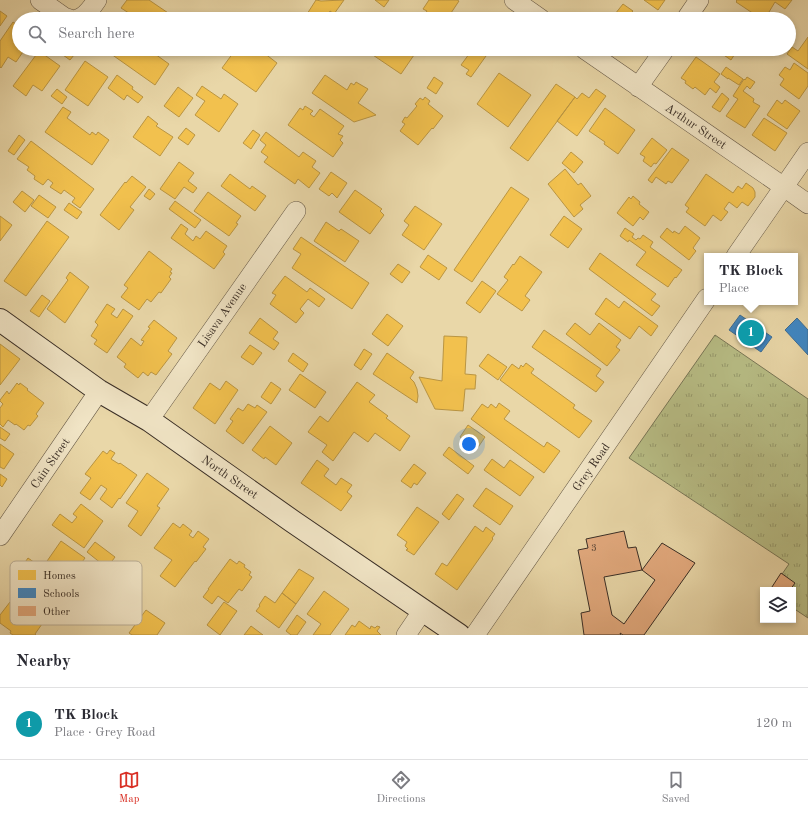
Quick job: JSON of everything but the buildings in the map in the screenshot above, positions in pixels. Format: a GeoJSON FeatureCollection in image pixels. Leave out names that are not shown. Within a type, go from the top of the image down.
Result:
{"type":"FeatureCollection","features":[{"type":"Feature","properties":{"kind":"street"},"geometry":{"type":"LineString","coordinates":[[40,0],[57,12]]}},
{"type":"Feature","properties":{"kind":"street"},"geometry":{"type":"LineString","coordinates":[[88,12],[97,0]]}},
{"type":"Feature","properties":{"kind":"street"},"geometry":{"type":"LineString","coordinates":[[514,0],[532,12]]}},
{"type":"Feature","properties":{"kind":"street"},"geometry":{"type":"LineString","coordinates":[[691,12],[699,0]]}},
{"type":"Feature","properties":{"kind":"street","name":"Arthur Street"},"geometry":{"type":"LineString","coordinates":[[594,56],[808,204]]}},
{"type":"Feature","properties":{"kind":"street"},"geometry":{"type":"LineString","coordinates":[[638,86],[660,56]]}},
{"type":"Feature","properties":{"kind":"street"},"geometry":{"type":"LineString","coordinates":[[738,253],[808,152]]}},
{"type":"Feature","properties":{"kind":"street","name":"Lisava Avenue"},"geometry":{"type":"LineString","coordinates":[[149,420],[296,211]]}},
{"type":"Feature","properties":{"kind":"street","name":"Grey Road"},"geometry":{"type":"LineString","coordinates":[[475,635],[704,302]]}},
{"type":"Feature","properties":{"kind":"street","name":"North Street"},"geometry":{"type":"LineString","coordinates":[[0,320],[99,391],[149,420],[459,635]]}},
{"type":"Feature","properties":{"kind":"street","name":"Cain Street"},"geometry":{"type":"LineString","coordinates":[[0,536],[99,391]]}},
{"type":"Feature","properties":{"kind":"street"},"geometry":{"type":"LineString","coordinates":[[406,635],[423,610]]}},
{"type":"Feature","properties":{"kind":"green space"},"geometry":{"type":"Polygon","coordinates":[[[715,335],[808,399],[808,618],[796,610],[796,587],[773,587],[789,564],[629,458],[715,335]]]}},
{"type":"Feature","properties":{"kind":"place","name":"TK Block"},"geometry":{"type":"Point","coordinates":[751,333]}}]}
